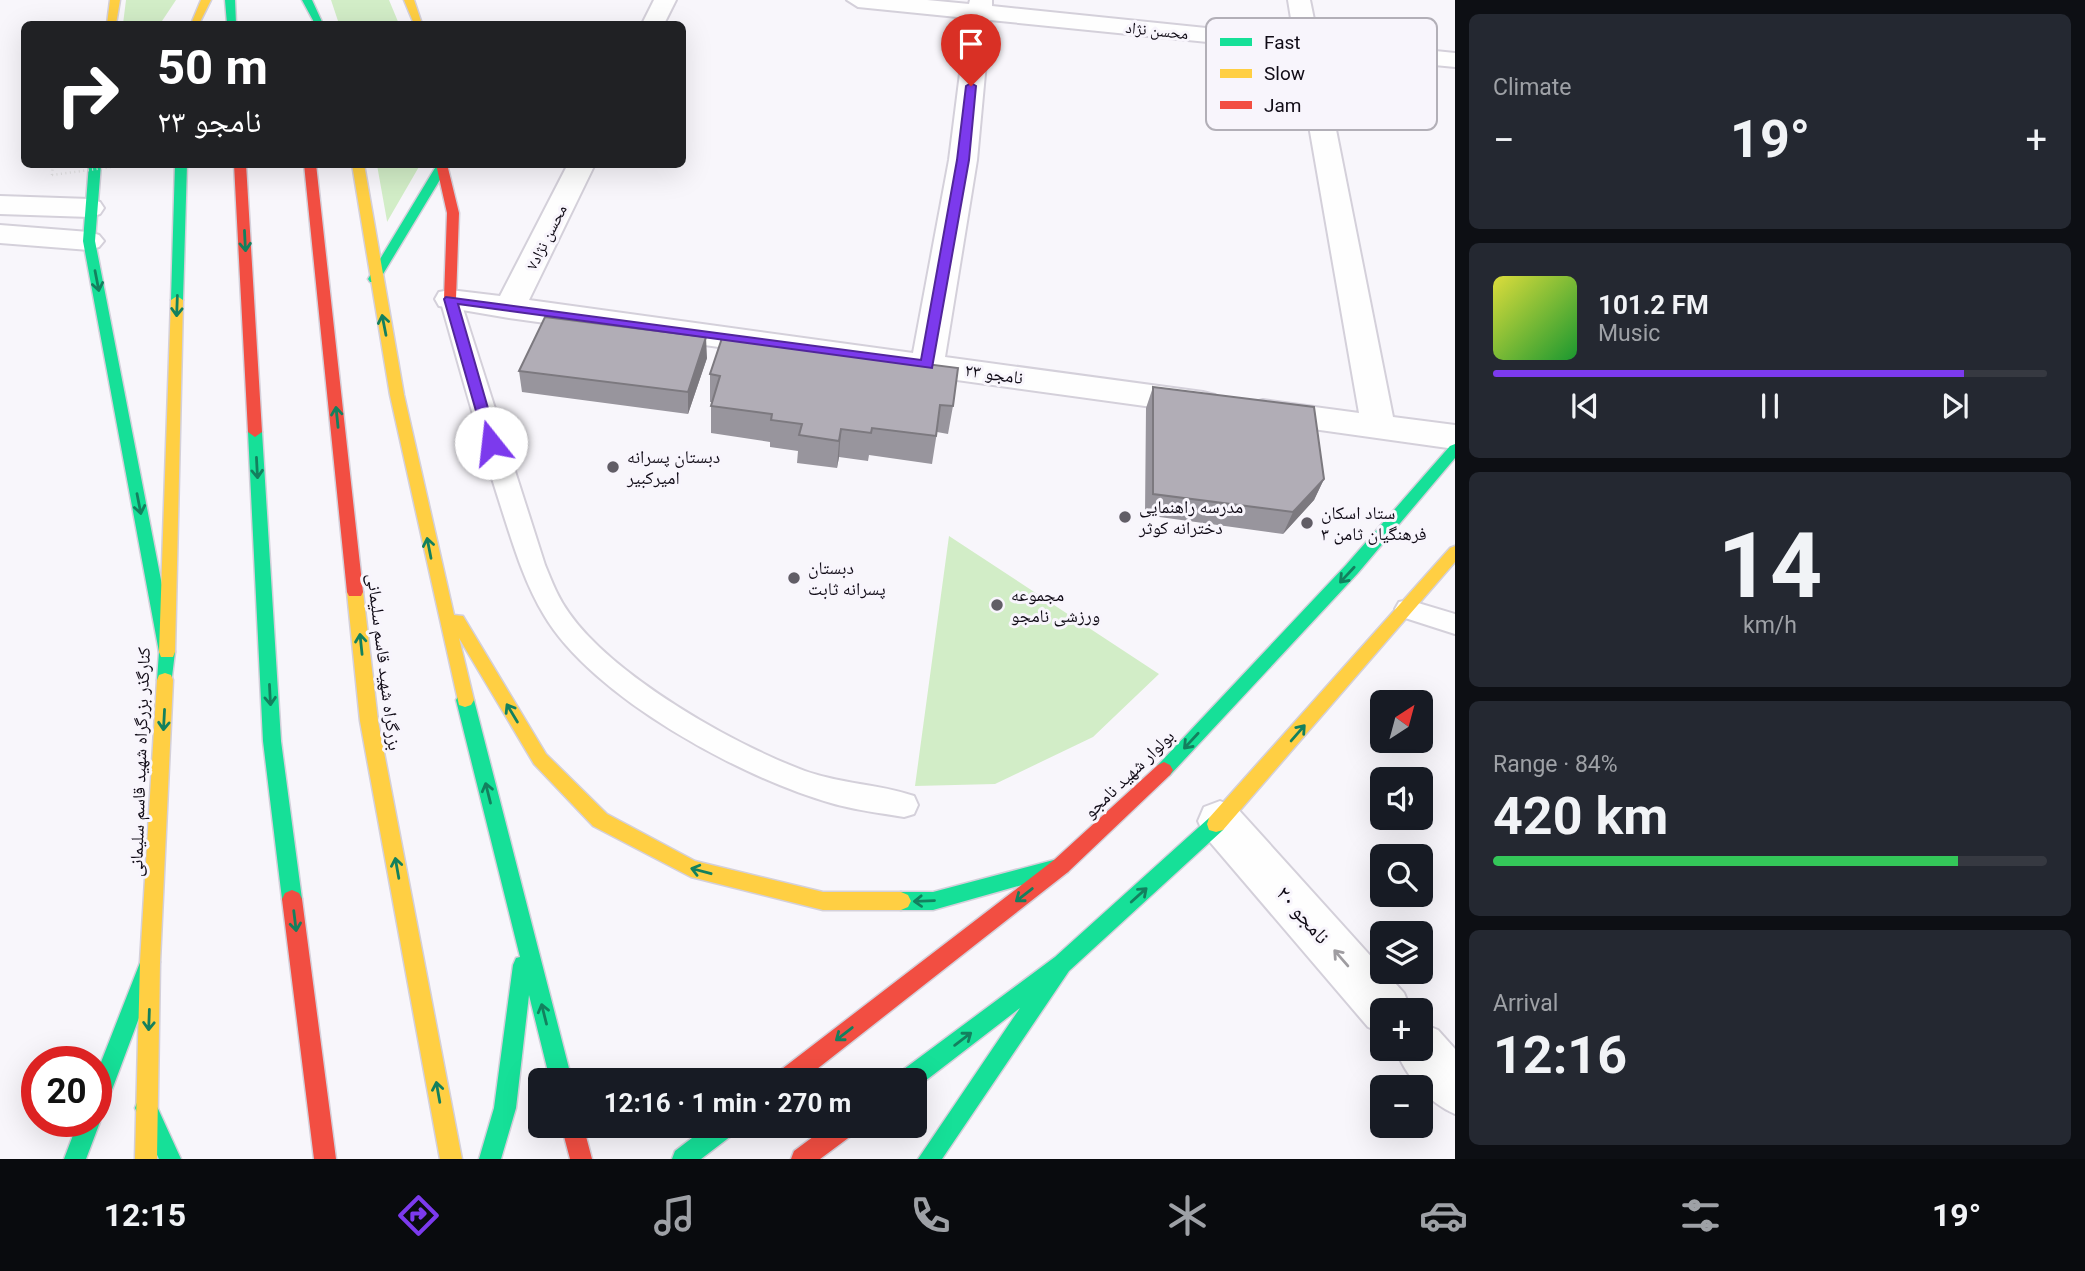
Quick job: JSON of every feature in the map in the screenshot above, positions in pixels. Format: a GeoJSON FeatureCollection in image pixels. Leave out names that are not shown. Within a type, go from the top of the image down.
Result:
{"type":"FeatureCollection","features":[{"type":"Feature","properties":{"kind":"main road"},"geometry":{"type":"LineString","coordinates":[[112,21],[115,0]]}},
{"type":"Feature","properties":{"kind":"main road"},"geometry":{"type":"LineString","coordinates":[[196,21],[206,0]]}},
{"type":"Feature","properties":{"kind":"main road"},"geometry":{"type":"LineString","coordinates":[[230,0],[232,21]]}},
{"type":"Feature","properties":{"kind":"main road"},"geometry":{"type":"LineString","coordinates":[[307,0],[318,21]]}},
{"type":"Feature","properties":{"kind":"main road"},"geometry":{"type":"LineString","coordinates":[[409,0],[417,21]]}},
{"type":"Feature","properties":{"kind":"main road","name":"کنارگذر بزرگراه شهید قاسم سلیمانی"},"geometry":{"type":"LineString","coordinates":[[94,168],[89,242],[167,652],[150,962],[146,1159]]}},
{"type":"Feature","properties":{"kind":"main road"},"geometry":{"type":"LineString","coordinates":[[167,652],[181,168]]}},
{"type":"Feature","properties":{"kind":"main road"},"geometry":{"type":"LineString","coordinates":[[240,168],[272,741],[325,1159]]}},
{"type":"Feature","properties":{"kind":"main road","name":"بزرگراه شهید قاسم سلیمانی"},"geometry":{"type":"LineString","coordinates":[[310,168],[369,722],[451,1159]]}},
{"type":"Feature","properties":{"kind":"main road"},"geometry":{"type":"LineString","coordinates":[[359,168],[374,279],[437,587],[558,1068]]}},
{"type":"Feature","properties":{"kind":"main road"},"geometry":{"type":"LineString","coordinates":[[374,279],[440,168]]}},
{"type":"Feature","properties":{"kind":"main road"},"geometry":{"type":"LineString","coordinates":[[442,168],[453,213],[450,299]]}},
{"type":"Feature","properties":{"kind":"main road","name":"بولوار شهید نامجو"},"geometry":{"type":"LineString","coordinates":[[801,1068],[1061,866],[1172,762],[1352,569],[1455,449]]}},
{"type":"Feature","properties":{"kind":"main road"},"geometry":{"type":"LineString","coordinates":[[924,1068],[1062,964],[1220,821],[1408,609],[1455,552]]}},
{"type":"Feature","properties":{"kind":"main road"},"geometry":{"type":"LineString","coordinates":[[437,587],[540,760],[600,820],[691,869],[823,901],[933,901],[1061,866]]}},
{"type":"Feature","properties":{"kind":"main road"},"geometry":{"type":"LineString","coordinates":[[490,1159],[505,1108],[526,942]]}},
{"type":"Feature","properties":{"kind":"main road"},"geometry":{"type":"LineString","coordinates":[[112,1061],[150,962]]}},
{"type":"Feature","properties":{"kind":"main road"},"geometry":{"type":"LineString","coordinates":[[929,1159],[1062,964]]}},
{"type":"Feature","properties":{"kind":"main road"},"geometry":{"type":"LineString","coordinates":[[146,1108],[170,1159]]}},
{"type":"Feature","properties":{"kind":"main road"},"geometry":{"type":"LineString","coordinates":[[75,1159],[83,1137]]}},
{"type":"Feature","properties":{"kind":"main road"},"geometry":{"type":"LineString","coordinates":[[575,1138],[581,1159]]}},
{"type":"Feature","properties":{"kind":"main road"},"geometry":{"type":"LineString","coordinates":[[683,1159],[710,1138]]}},
{"type":"Feature","properties":{"kind":"main road"},"geometry":{"type":"LineString","coordinates":[[802,1159],[830,1138]]}},
{"type":"Feature","properties":{"kind":"street"},"geometry":{"type":"LineString","coordinates":[[654,21],[665,0]]}},
{"type":"Feature","properties":{"kind":"street","name":"محسن نژاد"},"geometry":{"type":"LineString","coordinates":[[858,0],[980,6],[1206,34]]}},
{"type":"Feature","properties":{"kind":"street"},"geometry":{"type":"LineString","coordinates":[[1299,0],[1302,18]]}},
{"type":"Feature","properties":{"kind":"street"},"geometry":{"type":"LineString","coordinates":[[927,365],[963,160],[980,6]]}},
{"type":"Feature","properties":{"kind":"street","name":"محسن نژاد"},"geometry":{"type":"LineString","coordinates":[[1437,58],[1455,60]]}},
{"type":"Feature","properties":{"kind":"street"},"geometry":{"type":"LineString","coordinates":[[1323,130],[1378,426]]}},
{"type":"Feature","properties":{"kind":"street","name":"محسن نژاد۷"},"geometry":{"type":"LineString","coordinates":[[509,309],[580,168]]}},
{"type":"Feature","properties":{"kind":"street"},"geometry":{"type":"LineString","coordinates":[[0,205],[90,208]]}},
{"type":"Feature","properties":{"kind":"street"},"geometry":{"type":"LineString","coordinates":[[0,234],[89,242]]}},
{"type":"Feature","properties":{"kind":"street","name":"نامجو ۲۳"},"geometry":{"type":"LineString","coordinates":[[450,299],[1455,437]]}},
{"type":"Feature","properties":{"kind":"street","name":"نامجو ۲۰"},"geometry":{"type":"LineString","coordinates":[[1220,821],[1375,998]]}},
{"type":"Feature","properties":{"kind":"street"},"geometry":{"type":"LineString","coordinates":[[1431,1061],[1455,1088]]}},
{"type":"Feature","properties":{"kind":"lane"},"geometry":{"type":"LineString","coordinates":[[450,299],[491,443],[527,548],[544,592],[569,632],[608,667],[659,706],[764,765],[829,791],[904,805]]}},
{"type":"Feature","properties":{"kind":"lane"},"geometry":{"type":"LineString","coordinates":[[1408,609],[1455,624]]}},
{"type":"Feature","properties":{"kind":"path"},"geometry":{"type":"LineString","coordinates":[[53,168],[52,175],[104,168]]}},
{"type":"Feature","properties":{"kind":"green space"},"geometry":{"type":"Polygon","coordinates":[[[126,0],[176,0],[162,21],[123,21],[126,0]]]}},
{"type":"Feature","properties":{"kind":"green space"},"geometry":{"type":"Polygon","coordinates":[[[331,0],[389,0],[398,21],[338,21],[331,0]]]}},
{"type":"Feature","properties":{"kind":"green space"},"geometry":{"type":"Polygon","coordinates":[[[378,168],[418,168],[387,222],[378,168]]]}},
{"type":"Feature","properties":{"kind":"green space","name":"مجموعه ورزشی نامجو"},"geometry":{"type":"Polygon","coordinates":[[[949,536],[1159,674],[1093,737],[995,784],[915,786],[949,536]]]}},
{"type":"Feature","properties":{"kind":"building"},"geometry":{"type":"Polygon","coordinates":[[[545,317],[706,337],[688,392],[519,371],[545,317]]]}},
{"type":"Feature","properties":{"kind":"building"},"geometry":{"type":"Polygon","coordinates":[[[722,338],[958,368],[953,406],[940,405],[936,436],[872,428],[871,433],[841,429],[839,441],[799,435],[802,424],[771,420],[772,414],[711,406],[720,376],[710,374],[722,338]]]}},
{"type":"Feature","properties":{"kind":"building"},"geometry":{"type":"Polygon","coordinates":[[[1153,387],[1314,407],[1324,479],[1293,512],[1153,494],[1153,387]]]}},
{"type":"Feature","properties":{"kind":"traffic: fast"},"geometry":{"type":"LineString","coordinates":[[230,0],[232,21]]}},
{"type":"Feature","properties":{"kind":"traffic: fast"},"geometry":{"type":"LineString","coordinates":[[307,0],[318,21]]}},
{"type":"Feature","properties":{"kind":"traffic: fast"},"geometry":{"type":"LineString","coordinates":[[95,168],[89,241],[167,652],[165,680]]}},
{"type":"Feature","properties":{"kind":"traffic: fast"},"geometry":{"type":"LineString","coordinates":[[177,300],[181,168]]}},
{"type":"Feature","properties":{"kind":"traffic: fast"},"geometry":{"type":"LineString","coordinates":[[374,279],[441,168]]}},
{"type":"Feature","properties":{"kind":"traffic: fast"},"geometry":{"type":"LineString","coordinates":[[255,432],[272,741],[292,899]]}},
{"type":"Feature","properties":{"kind":"traffic: fast"},"geometry":{"type":"LineString","coordinates":[[1164,770],[1352,569],[1455,449]]}},
{"type":"Feature","properties":{"kind":"traffic: fast"},"geometry":{"type":"LineString","coordinates":[[465,700],[558,1068]]}},
{"type":"Feature","properties":{"kind":"traffic: fast"},"geometry":{"type":"LineString","coordinates":[[924,1068],[1062,964],[1216,824]]}},
{"type":"Feature","properties":{"kind":"traffic: fast"},"geometry":{"type":"LineString","coordinates":[[901,901],[933,901],[1061,866]]}},
{"type":"Feature","properties":{"kind":"traffic: fast"},"geometry":{"type":"LineString","coordinates":[[112,1061],[150,962]]}},
{"type":"Feature","properties":{"kind":"traffic: fast"},"geometry":{"type":"LineString","coordinates":[[929,1159],[1062,964]]}},
{"type":"Feature","properties":{"kind":"traffic: fast"},"geometry":{"type":"LineString","coordinates":[[490,1159],[505,1108],[523,965]]}},
{"type":"Feature","properties":{"kind":"traffic: fast"},"geometry":{"type":"LineString","coordinates":[[146,1108],[170,1159]]}},
{"type":"Feature","properties":{"kind":"traffic: fast"},"geometry":{"type":"LineString","coordinates":[[75,1159],[83,1137]]}},
{"type":"Feature","properties":{"kind":"traffic: fast"},"geometry":{"type":"LineString","coordinates":[[683,1159],[710,1138]]}},
{"type":"Feature","properties":{"kind":"traffic: slow"},"geometry":{"type":"LineString","coordinates":[[112,21],[115,0]]}},
{"type":"Feature","properties":{"kind":"traffic: slow"},"geometry":{"type":"LineString","coordinates":[[196,21],[206,0]]}},
{"type":"Feature","properties":{"kind":"traffic: slow"},"geometry":{"type":"LineString","coordinates":[[409,0],[417,21]]}},
{"type":"Feature","properties":{"kind":"traffic: slow"},"geometry":{"type":"LineString","coordinates":[[359,168],[397,395],[465,700]]}},
{"type":"Feature","properties":{"kind":"traffic: slow"},"geometry":{"type":"LineString","coordinates":[[167,652],[177,300]]}},
{"type":"Feature","properties":{"kind":"traffic: slow"},"geometry":{"type":"LineString","coordinates":[[1216,824],[1455,552]]}},
{"type":"Feature","properties":{"kind":"traffic: slow"},"geometry":{"type":"LineString","coordinates":[[355,592],[369,721],[451,1159]]}},
{"type":"Feature","properties":{"kind":"traffic: slow"},"geometry":{"type":"LineString","coordinates":[[457,620],[540,759],[600,820],[691,869],[823,901],[901,901]]}},
{"type":"Feature","properties":{"kind":"traffic: slow"},"geometry":{"type":"LineString","coordinates":[[146,1159],[150,962],[165,680]]}},
{"type":"Feature","properties":{"kind":"traffic: jam"},"geometry":{"type":"LineString","coordinates":[[240,168],[255,432]]}},
{"type":"Feature","properties":{"kind":"traffic: jam"},"geometry":{"type":"LineString","coordinates":[[310,168],[355,592]]}},
{"type":"Feature","properties":{"kind":"traffic: jam"},"geometry":{"type":"LineString","coordinates":[[442,168],[453,213],[450,299]]}},
{"type":"Feature","properties":{"kind":"traffic: jam"},"geometry":{"type":"LineString","coordinates":[[801,1068],[1061,866],[1164,770]]}},
{"type":"Feature","properties":{"kind":"traffic: jam"},"geometry":{"type":"LineString","coordinates":[[292,899],[325,1159]]}},
{"type":"Feature","properties":{"kind":"traffic: jam"},"geometry":{"type":"LineString","coordinates":[[575,1138],[581,1159]]}},
{"type":"Feature","properties":{"kind":"traffic: jam"},"geometry":{"type":"LineString","coordinates":[[802,1159],[830,1138]]}},
{"type":"Feature","properties":{"kind":"place","name":"دبستان پسرانه امیرکبیر"},"geometry":{"type":"Point","coordinates":[613,467]}},
{"type":"Feature","properties":{"kind":"place","name":"مدرسه راهنمایی دخترانه کوثر"},"geometry":{"type":"Point","coordinates":[1125,517]}},
{"type":"Feature","properties":{"kind":"place","name":"ستاد اسکان فرهنگیان ثامن ۳"},"geometry":{"type":"Point","coordinates":[1307,523]}},
{"type":"Feature","properties":{"kind":"place","name":"دبستان پسرانه ثابت"},"geometry":{"type":"Point","coordinates":[794,578]}},
{"type":"Feature","properties":{"kind":"place","name":"مجموعه ورزشی نامجو"},"geometry":{"type":"Point","coordinates":[997,605]}},
{"type":"Feature","properties":{"kind":"route"},"geometry":{"type":"LineString","coordinates":[[491,443],[450,299],[927,365],[963,160],[971,86]]}}]}
